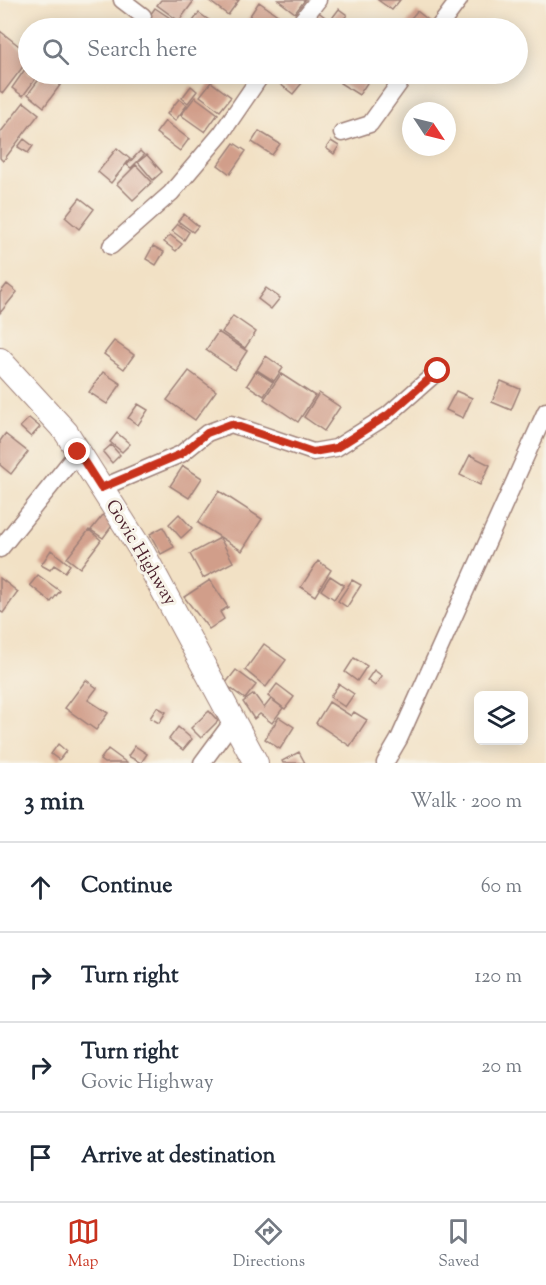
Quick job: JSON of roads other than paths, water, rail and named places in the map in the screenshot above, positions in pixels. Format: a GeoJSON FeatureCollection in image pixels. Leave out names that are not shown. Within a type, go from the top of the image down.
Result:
{"type":"FeatureCollection","features":[{"type":"Feature","properties":{"kind":"main road","name":"Govic Highway"},"geometry":{"type":"LineString","coordinates":[[0,360],[66,432],[143,553],[256,763]]}},
{"type":"Feature","properties":{"kind":"street"},"geometry":{"type":"LineString","coordinates":[[122,0],[143,16]]}},
{"type":"Feature","properties":{"kind":"street"},"geometry":{"type":"LineString","coordinates":[[304,18],[318,0]]}},
{"type":"Feature","properties":{"kind":"street"},"geometry":{"type":"LineString","coordinates":[[446,18],[459,0]]}},
{"type":"Feature","properties":{"kind":"street"},"geometry":{"type":"LineString","coordinates":[[111,246],[171,193],[221,134],[255,84]]}},
{"type":"Feature","properties":{"kind":"street"},"geometry":{"type":"LineString","coordinates":[[342,133],[370,124],[399,84]]}},
{"type":"Feature","properties":{"kind":"street"},"geometry":{"type":"LineString","coordinates":[[101,488],[181,454],[207,433],[231,424],[313,452],[336,448],[388,415],[438,371]]}},
{"type":"Feature","properties":{"kind":"street"},"geometry":{"type":"LineString","coordinates":[[386,763],[399,739],[546,411]]}},
{"type":"Feature","properties":{"kind":"street"},"geometry":{"type":"LineString","coordinates":[[0,549],[78,452]]}},
{"type":"Feature","properties":{"kind":"street"},"geometry":{"type":"LineString","coordinates":[[202,763],[233,721]]}}]}
